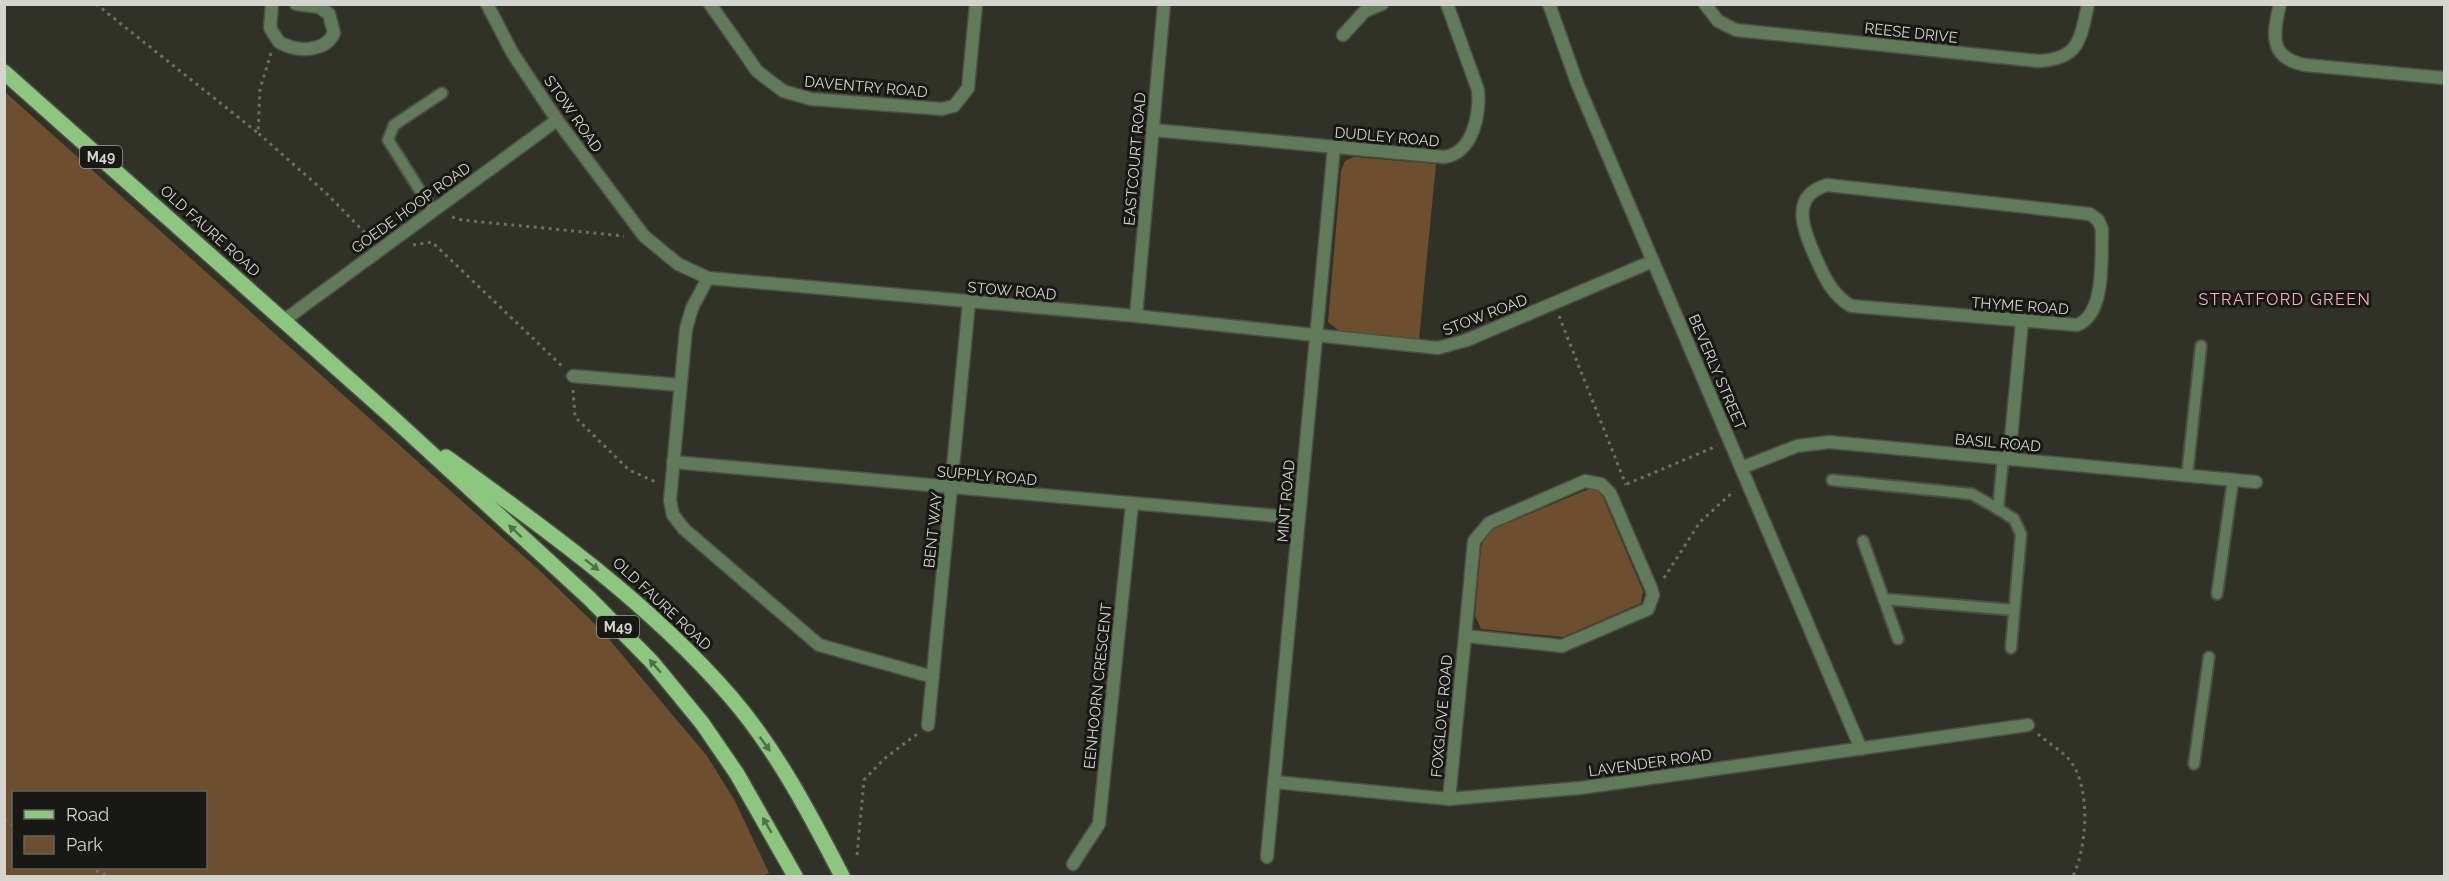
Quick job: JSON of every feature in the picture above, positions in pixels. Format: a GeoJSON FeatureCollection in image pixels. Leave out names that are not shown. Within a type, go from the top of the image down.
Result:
{"type":"FeatureCollection","features":[{"type":"Feature","properties":{"kind":"main road","name":"OLD FAURE ROAD"},"geometry":{"type":"LineString","coordinates":[[4,72],[393,418],[589,598],[652,662],[702,723],[737,774],[795,876]]}},
{"type":"Feature","properties":{"kind":"main road","name":"OLD FAURE ROAD"},"geometry":{"type":"LineString","coordinates":[[393,418],[549,532],[604,575],[674,636],[731,697],[773,754],[811,817],[842,876]]}},
{"type":"Feature","properties":{"kind":"street"},"geometry":{"type":"LineString","coordinates":[[272,4],[270,28],[275,38],[284,45],[320,48],[331,39],[334,26],[329,14],[319,7],[296,4]]}},
{"type":"Feature","properties":{"kind":"street","name":"STOW ROAD"},"geometry":{"type":"LineString","coordinates":[[487,4],[513,54],[557,120],[644,236],[678,264],[708,278],[1136,316],[1438,348],[1467,340],[1653,261]]}},
{"type":"Feature","properties":{"kind":"street","name":"DAVENTRY ROAD"},"geometry":{"type":"LineString","coordinates":[[710,4],[757,71],[783,91],[811,99],[942,109],[954,106],[962,99],[968,88],[976,4]]}},
{"type":"Feature","properties":{"kind":"street","name":"EASTCOURT ROAD"},"geometry":{"type":"LineString","coordinates":[[1136,316],[1164,4]]}},
{"type":"Feature","properties":{"kind":"street"},"geometry":{"type":"LineString","coordinates":[[1343,35],[1365,11],[1382,4]]}},
{"type":"Feature","properties":{"kind":"street","name":"DUDLEY ROAD"},"geometry":{"type":"LineString","coordinates":[[1154,130],[1444,157],[1456,154],[1465,147],[1477,117],[1478,90],[1447,4]]}},
{"type":"Feature","properties":{"kind":"street","name":"BEVERLY STREET"},"geometry":{"type":"LineString","coordinates":[[1550,4],[1577,83],[1861,749]]}},
{"type":"Feature","properties":{"kind":"street","name":"REESE DRIVE"},"geometry":{"type":"LineString","coordinates":[[1705,4],[1718,21],[1736,30],[2038,61],[2059,60],[2076,47],[2082,34],[2088,4]]}},
{"type":"Feature","properties":{"kind":"street"},"geometry":{"type":"LineString","coordinates":[[2280,4],[2274,39],[2289,60],[2305,65],[2445,78]]}},
{"type":"Feature","properties":{"kind":"street","name":"GOEDE HOOP ROAD"},"geometry":{"type":"LineString","coordinates":[[284,321],[557,120]]}},
{"type":"Feature","properties":{"kind":"street","name":"MINT ROAD"},"geometry":{"type":"LineString","coordinates":[[1267,857],[1334,147]]}},
{"type":"Feature","properties":{"kind":"street","name":"THYME ROAD"},"geometry":{"type":"LineString","coordinates":[[1827,185],[2074,210],[2095,216],[2102,229],[2101,264],[2097,300],[2088,320],[2077,325],[2022,322],[1851,306],[1839,298],[1828,286],[1802,226],[1806,198],[1816,188],[1827,185]]}},
{"type":"Feature","properties":{"kind":"street"},"geometry":{"type":"LineString","coordinates":[[708,278],[692,308],[686,329],[670,488],[670,508],[678,523],[809,639],[828,650],[933,677]]}},
{"type":"Feature","properties":{"kind":"street","name":"BENT WAY"},"geometry":{"type":"LineString","coordinates":[[928,725],[969,302]]}},
{"type":"Feature","properties":{"kind":"street"},"geometry":{"type":"LineString","coordinates":[[2006,459],[2022,322]]}},
{"type":"Feature","properties":{"kind":"street"},"geometry":{"type":"LineString","coordinates":[[573,376],[680,385]]}},
{"type":"Feature","properties":{"kind":"street","name":"BASIL ROAD"},"geometry":{"type":"LineString","coordinates":[[1741,468],[1813,442],[2256,482]]}},
{"type":"Feature","properties":{"kind":"street","name":"SUPPLY ROAD"},"geometry":{"type":"LineString","coordinates":[[673,462],[1299,518]]}},
{"type":"Feature","properties":{"kind":"street","name":"FOXGLOVE ROAD"},"geometry":{"type":"LineString","coordinates":[[1449,799],[1473,549],[1478,534],[1489,524],[1585,481],[1600,483],[1610,493],[1651,588],[1651,603],[1642,613],[1562,646],[1465,636]]}},
{"type":"Feature","properties":{"kind":"street","name":"EENHOORN CRESCENT"},"geometry":{"type":"LineString","coordinates":[[1073,864],[1099,824],[1132,504]]}},
{"type":"Feature","properties":{"kind":"street","name":"LAVENDER ROAD"},"geometry":{"type":"LineString","coordinates":[[1274,782],[1449,799],[1580,788],[2028,725]]}},
{"type":"Feature","properties":{"kind":"lane"},"geometry":{"type":"LineString","coordinates":[[433,211],[388,140],[394,125],[442,93]]}},
{"type":"Feature","properties":{"kind":"lane"},"geometry":{"type":"LineString","coordinates":[[2187,476],[2201,346]]}},
{"type":"Feature","properties":{"kind":"lane"},"geometry":{"type":"LineString","coordinates":[[1998,509],[2006,459]]}},
{"type":"Feature","properties":{"kind":"lane"},"geometry":{"type":"LineString","coordinates":[[1832,480],[1972,494],[2014,519],[2021,534],[2011,648]]}},
{"type":"Feature","properties":{"kind":"lane"},"geometry":{"type":"LineString","coordinates":[[2217,594],[2233,480]]}},
{"type":"Feature","properties":{"kind":"lane"},"geometry":{"type":"LineString","coordinates":[[1863,541],[1898,639]]}},
{"type":"Feature","properties":{"kind":"lane"},"geometry":{"type":"LineString","coordinates":[[1884,599],[2014,610]]}},
{"type":"Feature","properties":{"kind":"lane"},"geometry":{"type":"LineString","coordinates":[[2194,764],[2209,657]]}},
{"type":"Feature","properties":{"kind":"path"},"geometry":{"type":"LineString","coordinates":[[96,4],[258,133],[326,193],[381,249]]}},
{"type":"Feature","properties":{"kind":"path"},"geometry":{"type":"LineString","coordinates":[[258,133],[260,89],[275,38]]}},
{"type":"Feature","properties":{"kind":"path"},"geometry":{"type":"LineString","coordinates":[[433,211],[462,220],[644,236]]}},
{"type":"Feature","properties":{"kind":"path"},"geometry":{"type":"LineString","coordinates":[[411,245],[432,242],[499,303],[573,376],[574,417],[629,470],[670,488]]}},
{"type":"Feature","properties":{"kind":"path"},"geometry":{"type":"LineString","coordinates":[[1554,304],[1626,485]]}},
{"type":"Feature","properties":{"kind":"path"},"geometry":{"type":"LineString","coordinates":[[1617,488],[1721,445]]}},
{"type":"Feature","properties":{"kind":"path"},"geometry":{"type":"LineString","coordinates":[[1651,588],[1660,584],[1700,522],[1732,492],[1748,484]]}},
{"type":"Feature","properties":{"kind":"path"},"geometry":{"type":"LineString","coordinates":[[857,855],[864,780],[885,759],[928,725]]}},
{"type":"Feature","properties":{"kind":"path"},"geometry":{"type":"LineString","coordinates":[[2028,725],[2071,762],[2083,787],[2083,835],[2080,861],[2073,876]]}},
{"type":"Feature","properties":{"kind":"path"},"geometry":{"type":"LineString","coordinates":[[93,869],[110,876]]}},
{"type":"Feature","properties":{"kind":"green space"},"geometry":{"type":"Polygon","coordinates":[[[5,92],[539,570],[602,631],[707,756],[735,801],[769,873],[763,876],[5,876],[5,92]]]}},
{"type":"Feature","properties":{"kind":"green space"},"geometry":{"type":"Polygon","coordinates":[[[1354,157],[1436,164],[1419,340],[1339,331],[1328,322],[1341,171],[1345,161],[1354,157]]]}},
{"type":"Feature","properties":{"kind":"green space"},"geometry":{"type":"Polygon","coordinates":[[[1591,488],[1597,489],[1603,497],[1643,591],[1641,603],[1563,637],[1481,629],[1475,616],[1481,548],[1485,535],[1496,528],[1591,488]]]}},
{"type":"Feature","properties":{"kind":"district","name":"STRATFORD GREEN"},"geometry":{"type":"Point","coordinates":[2285,299]}}]}
